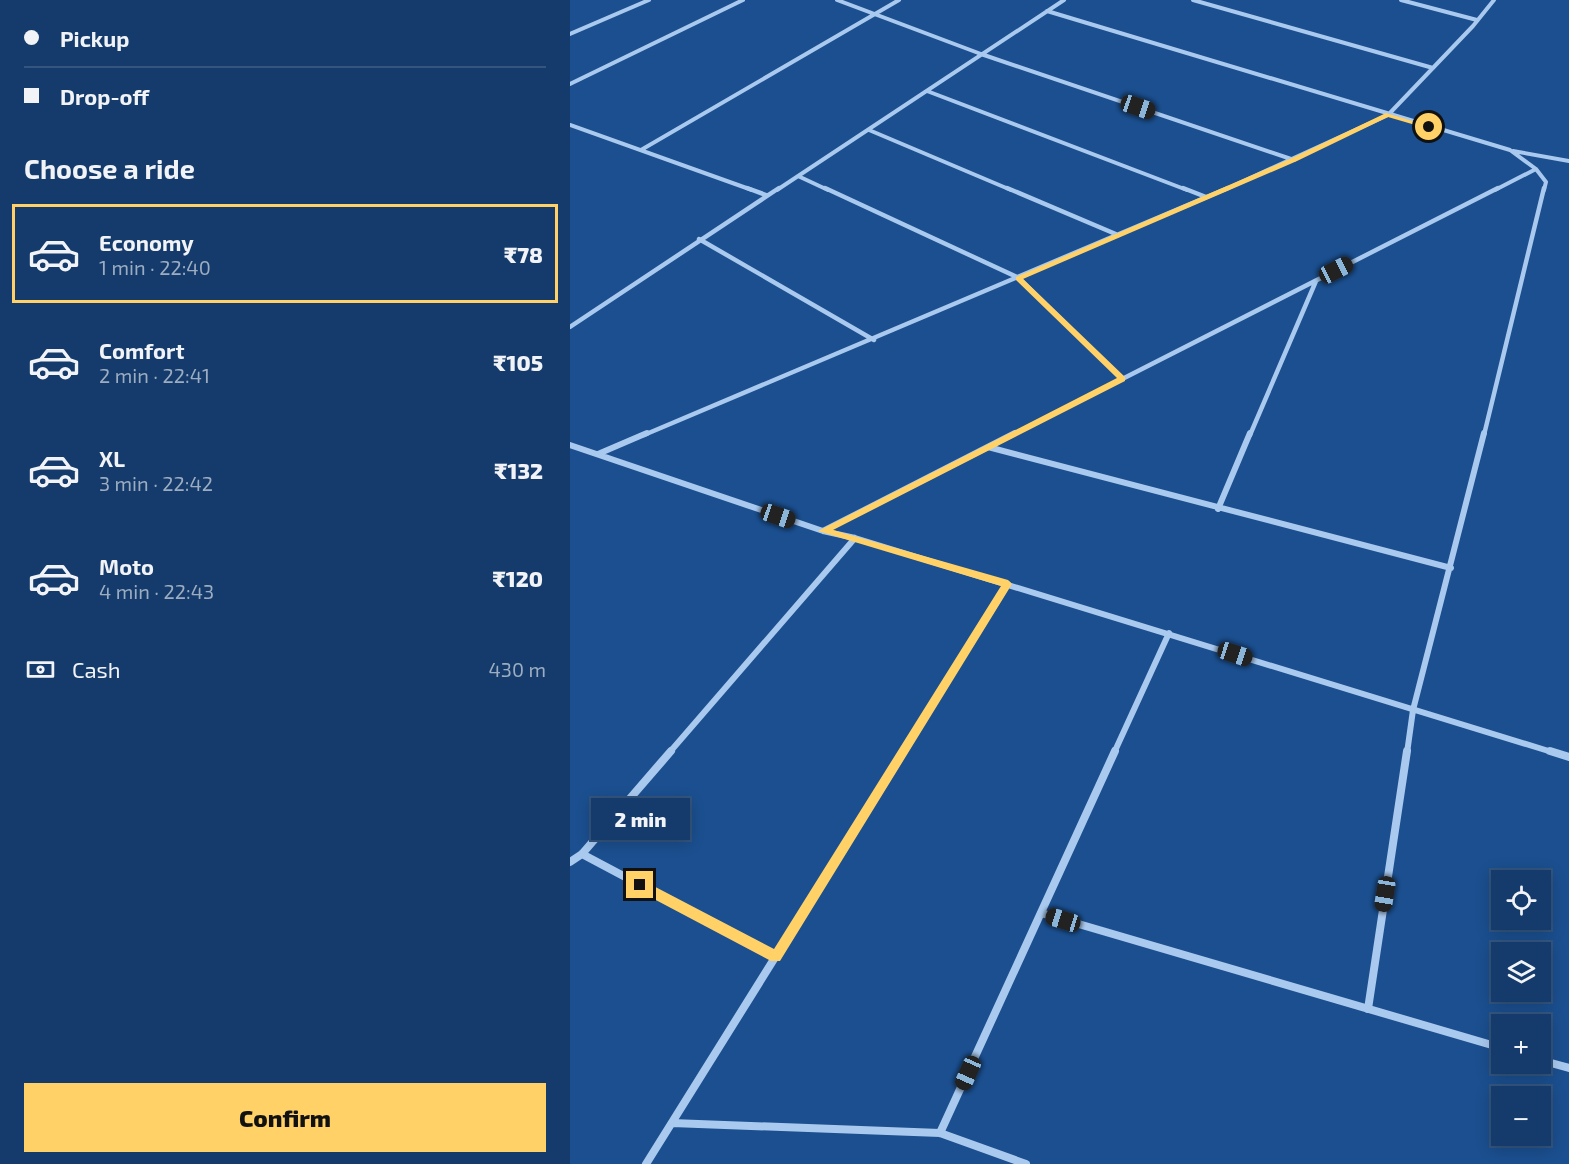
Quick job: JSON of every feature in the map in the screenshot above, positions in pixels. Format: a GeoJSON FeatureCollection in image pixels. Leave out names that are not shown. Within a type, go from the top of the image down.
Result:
{"type":"FeatureCollection","features":[{"type":"Feature","properties":{"kind":"street"},"geometry":{"type":"LineString","coordinates":[[570,34],[649,0]]}},
{"type":"Feature","properties":{"kind":"street"},"geometry":{"type":"LineString","coordinates":[[570,84],[743,0]]}},
{"type":"Feature","properties":{"kind":"street"},"geometry":{"type":"LineString","coordinates":[[837,0],[981,54],[1294,160]]}},
{"type":"Feature","properties":{"kind":"street"},"geometry":{"type":"LineString","coordinates":[[641,150],[899,0]]}},
{"type":"Feature","properties":{"kind":"street"},"geometry":{"type":"LineString","coordinates":[[570,327],[699,239],[869,130],[1064,0]]}},
{"type":"Feature","properties":{"kind":"street"},"geometry":{"type":"LineString","coordinates":[[1193,0],[1432,68]]}},
{"type":"Feature","properties":{"kind":"street"},"geometry":{"type":"LineString","coordinates":[[1401,0],[1477,20]]}},
{"type":"Feature","properties":{"kind":"street"},"geometry":{"type":"LineString","coordinates":[[598,454],[874,340],[1294,160],[1388,115],[1494,0]]}},
{"type":"Feature","properties":{"kind":"street"},"geometry":{"type":"LineString","coordinates":[[1047,11],[1388,115],[1510,150],[1569,161]]}},
{"type":"Feature","properties":{"kind":"street"},"geometry":{"type":"LineString","coordinates":[[927,91],[1206,197]]}},
{"type":"Feature","properties":{"kind":"street"},"geometry":{"type":"LineString","coordinates":[[570,125],[766,195]]}},
{"type":"Feature","properties":{"kind":"street"},"geometry":{"type":"LineString","coordinates":[[869,130],[1118,235]]}},
{"type":"Feature","properties":{"kind":"street"},"geometry":{"type":"LineString","coordinates":[[1368,1009],[1413,710],[1451,568],[1546,183],[1536,169],[1510,150]]}},
{"type":"Feature","properties":{"kind":"street"},"geometry":{"type":"LineString","coordinates":[[823,531],[1536,169]]}},
{"type":"Feature","properties":{"kind":"street"},"geometry":{"type":"LineString","coordinates":[[798,176],[1019,278],[1122,379]]}},
{"type":"Feature","properties":{"kind":"street"},"geometry":{"type":"LineString","coordinates":[[699,239],[874,340]]}},
{"type":"Feature","properties":{"kind":"street"},"geometry":{"type":"LineString","coordinates":[[1218,509],[1316,281]]}},
{"type":"Feature","properties":{"kind":"street"},"geometry":{"type":"LineString","coordinates":[[570,444],[823,531],[855,538],[1008,584],[1569,757]]}},
{"type":"Feature","properties":{"kind":"street"},"geometry":{"type":"LineString","coordinates":[[988,447],[1218,509],[1451,568]]}},
{"type":"Feature","properties":{"kind":"street"},"geometry":{"type":"LineString","coordinates":[[570,862],[582,854],[855,538]]}},
{"type":"Feature","properties":{"kind":"street"},"geometry":{"type":"LineString","coordinates":[[646,1164],[1008,584]]}},
{"type":"Feature","properties":{"kind":"street"},"geometry":{"type":"LineString","coordinates":[[940,1133],[1169,633]]}},
{"type":"Feature","properties":{"kind":"street"},"geometry":{"type":"LineString","coordinates":[[582,854],[776,957]]}},
{"type":"Feature","properties":{"kind":"street"},"geometry":{"type":"LineString","coordinates":[[1041,913],[1491,1045]]}},
{"type":"Feature","properties":{"kind":"street"},"geometry":{"type":"LineString","coordinates":[[1551,1063],[1569,1068]]}},
{"type":"Feature","properties":{"kind":"street"},"geometry":{"type":"LineString","coordinates":[[672,1123],[940,1133],[1026,1164]]}},
{"type":"Feature","properties":{"kind":"route"},"geometry":{"type":"LineString","coordinates":[[640,885],[776,957],[1008,584],[855,538],[823,531],[1122,379],[1019,278],[1294,160],[1388,115],[1429,127]]}}]}
